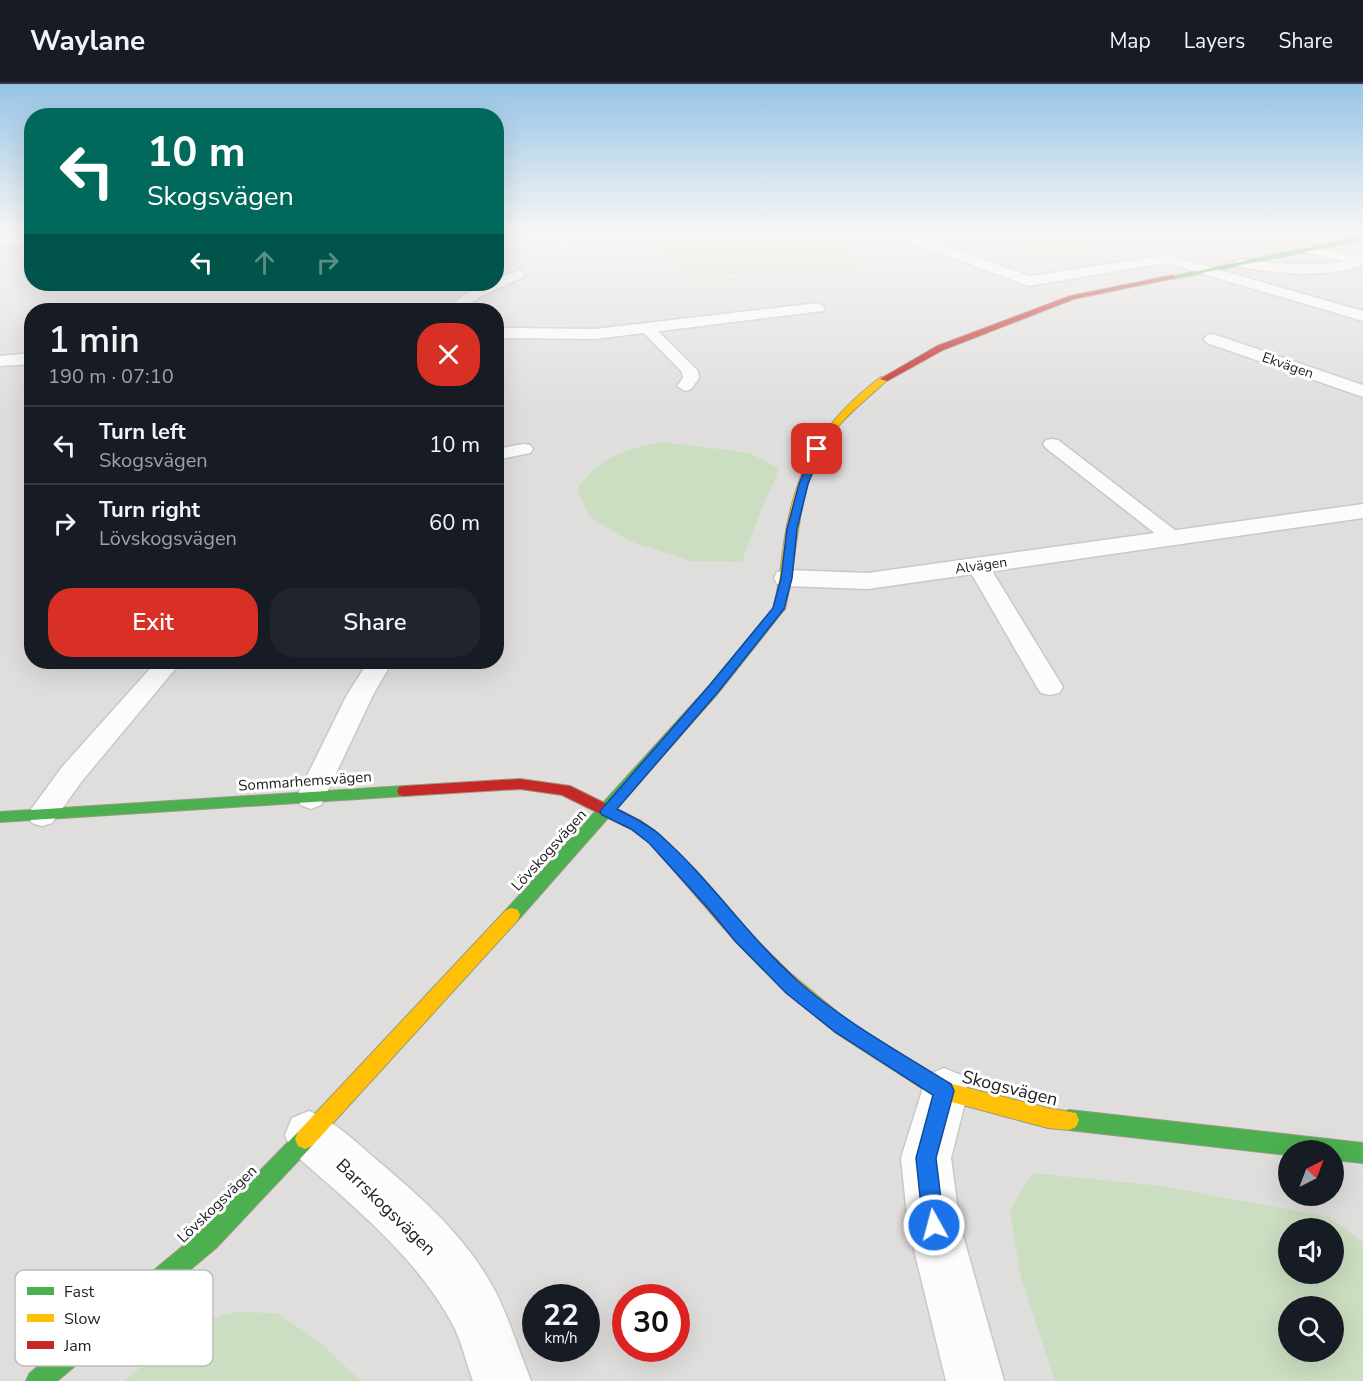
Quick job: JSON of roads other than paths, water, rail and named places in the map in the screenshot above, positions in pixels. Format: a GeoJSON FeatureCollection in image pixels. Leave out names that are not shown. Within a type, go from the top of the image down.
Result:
{"type":"FeatureCollection","features":[{"type":"Feature","properties":{"kind":"street","name":"Lövskogsvägen"},"geometry":{"type":"LineString","coordinates":[[172,1270],[208,1240],[309,1135],[608,811],[714,689],[778,609],[787,578],[792,529],[803,484],[817,449],[859,397],[894,372],[940,348],[1036,310],[1072,297],[1093,293]]}},
{"type":"Feature","properties":{"kind":"street"},"geometry":{"type":"LineString","coordinates":[[1282,293],[1363,316]]}},
{"type":"Feature","properties":{"kind":"street"},"geometry":{"type":"LineString","coordinates":[[504,333],[596,334],[817,308]]}},
{"type":"Feature","properties":{"kind":"street","name":"Ekvägen"},"geometry":{"type":"LineString","coordinates":[[1214,339],[1363,391]]}},
{"type":"Feature","properties":{"kind":"street"},"geometry":{"type":"LineString","coordinates":[[0,361],[24,359]]}},
{"type":"Feature","properties":{"kind":"street","name":"Alvägen"},"geometry":{"type":"LineString","coordinates":[[787,578],[868,581],[1363,511]]}},
{"type":"Feature","properties":{"kind":"street","name":"Sommarhemsvägen"},"geometry":{"type":"LineString","coordinates":[[0,817],[520,784],[565,790],[608,811]]}},
{"type":"Feature","properties":{"kind":"street","name":"Skogsvägen"},"geometry":{"type":"LineString","coordinates":[[608,811],[636,825],[655,839],[742,937],[793,987],[842,1026],[944,1091],[1048,1118],[1363,1153]]}},
{"type":"Feature","properties":{"kind":"street"},"geometry":{"type":"LineString","coordinates":[[944,1091],[926,1158],[934,1225],[975,1381]]}},
{"type":"Feature","properties":{"kind":"street","name":"Barrskogsvägen"},"geometry":{"type":"LineString","coordinates":[[309,1135],[384,1201],[433,1249],[472,1304],[502,1381]]}},
{"type":"Feature","properties":{"kind":"street","name":"Lövskogsvägen"},"geometry":{"type":"LineString","coordinates":[[38,1381],[56,1366]]}},
{"type":"Feature","properties":{"kind":"lane"},"geometry":{"type":"LineString","coordinates":[[463,303],[477,293]]}},
{"type":"Feature","properties":{"kind":"lane"},"geometry":{"type":"LineString","coordinates":[[647,328],[690,371],[691,378],[685,386]]}},
{"type":"Feature","properties":{"kind":"lane"},"geometry":{"type":"LineString","coordinates":[[1052,444],[1173,538]]}},
{"type":"Feature","properties":{"kind":"lane"},"geometry":{"type":"LineString","coordinates":[[504,453],[524,449]]}},
{"type":"Feature","properties":{"kind":"lane"},"geometry":{"type":"LineString","coordinates":[[978,566],[1050,687]]}},
{"type":"Feature","properties":{"kind":"lane"},"geometry":{"type":"LineString","coordinates":[[42,815],[72,774],[163,669]]}},
{"type":"Feature","properties":{"kind":"lane"},"geometry":{"type":"LineString","coordinates":[[311,798],[360,695],[376,669]]}}]}
